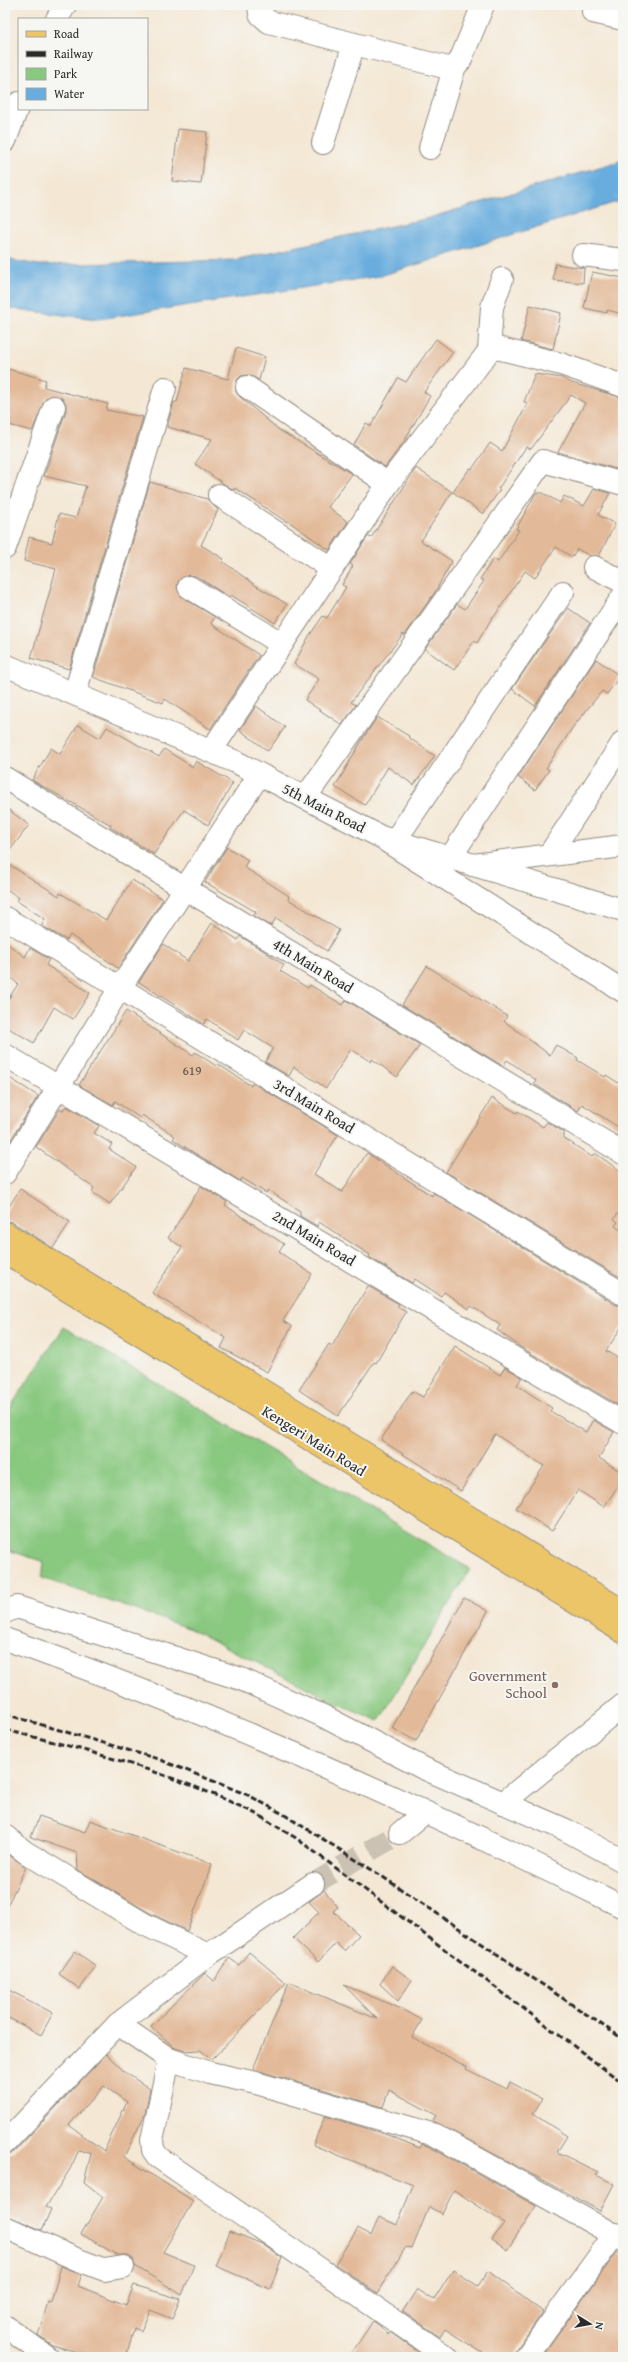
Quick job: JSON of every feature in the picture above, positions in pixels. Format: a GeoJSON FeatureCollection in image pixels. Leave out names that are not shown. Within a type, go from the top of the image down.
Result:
{"type":"FeatureCollection","features":[{"type":"Feature","properties":{"kind":"main road","name":"Kengeri Main Road"},"geometry":{"type":"LineString","coordinates":[[5,1233],[623,1611]]}},
{"type":"Feature","properties":{"kind":"main road","name":"Kengeri Main Road"},"geometry":{"type":"LineString","coordinates":[[5,1252],[623,1632]]}},
{"type":"Feature","properties":{"kind":"street"},"geometry":{"type":"LineString","coordinates":[[58,18],[65,5]]}},
{"type":"Feature","properties":{"kind":"street"},"geometry":{"type":"LineString","coordinates":[[259,5],[260,14],[269,22],[448,68],[455,66]]}},
{"type":"Feature","properties":{"kind":"street"},"geometry":{"type":"LineString","coordinates":[[430,148],[455,66],[460,61],[483,5]]}},
{"type":"Feature","properties":{"kind":"street"},"geometry":{"type":"LineString","coordinates":[[593,12],[623,19]]}},
{"type":"Feature","properties":{"kind":"street"},"geometry":{"type":"LineString","coordinates":[[323,144],[354,44]]}},
{"type":"Feature","properties":{"kind":"street"},"geometry":{"type":"LineString","coordinates":[[5,141],[18,106]]}},
{"type":"Feature","properties":{"kind":"street"},"geometry":{"type":"LineString","coordinates":[[583,255],[623,260]]}},
{"type":"Feature","properties":{"kind":"street"},"geometry":{"type":"LineString","coordinates":[[489,351],[492,307],[502,279]]}},
{"type":"Feature","properties":{"kind":"street"},"geometry":{"type":"LineString","coordinates":[[211,751],[388,484],[489,351],[497,348],[561,364],[623,386]]}},
{"type":"Feature","properties":{"kind":"street"},"geometry":{"type":"LineString","coordinates":[[247,387],[388,484]]}},
{"type":"Feature","properties":{"kind":"street"},"geometry":{"type":"LineString","coordinates":[[75,693],[165,388]]}},
{"type":"Feature","properties":{"kind":"street"},"geometry":{"type":"LineString","coordinates":[[5,548],[11,510],[54,406]]}},
{"type":"Feature","properties":{"kind":"street"},"geometry":{"type":"LineString","coordinates":[[305,798],[543,461],[623,484]]}},
{"type":"Feature","properties":{"kind":"street"},"geometry":{"type":"LineString","coordinates":[[220,495],[332,569]]}},
{"type":"Feature","properties":{"kind":"street"},"geometry":{"type":"LineString","coordinates":[[594,567],[623,582]]}},
{"type":"Feature","properties":{"kind":"street"},"geometry":{"type":"LineString","coordinates":[[189,587],[282,644]]}},
{"type":"Feature","properties":{"kind":"street"},"geometry":{"type":"LineString","coordinates":[[563,592],[388,840],[623,910]]}},
{"type":"Feature","properties":{"kind":"street"},"geometry":{"type":"LineString","coordinates":[[450,858],[623,596]]}},
{"type":"Feature","properties":{"kind":"street","name":"5th Main Road"},"geometry":{"type":"LineString","coordinates":[[5,665],[211,751],[388,840],[623,991]]}},
{"type":"Feature","properties":{"kind":"street"},"geometry":{"type":"LineString","coordinates":[[549,855],[623,742]]}},
{"type":"Feature","properties":{"kind":"street"},"geometry":{"type":"LineString","coordinates":[[5,1173],[120,988],[259,775]]}},
{"type":"Feature","properties":{"kind":"street","name":"4th Main Road"},"geometry":{"type":"LineString","coordinates":[[5,778],[623,1153]]}},
{"type":"Feature","properties":{"kind":"street"},"geometry":{"type":"LineString","coordinates":[[473,865],[623,846]]}},
{"type":"Feature","properties":{"kind":"street","name":"3rd Main Road"},"geometry":{"type":"LineString","coordinates":[[5,918],[623,1294]]}},
{"type":"Feature","properties":{"kind":"street","name":"2nd Main Road"},"geometry":{"type":"LineString","coordinates":[[5,1055],[623,1423]]}},
{"type":"Feature","properties":{"kind":"street"},"geometry":{"type":"LineString","coordinates":[[5,1612],[17,1607],[241,1679],[324,1716],[423,1768],[566,1830],[623,1861]]}},
{"type":"Feature","properties":{"kind":"street"},"geometry":{"type":"LineString","coordinates":[[5,1639],[114,1678],[268,1741],[424,1813],[483,1838],[623,1907]]}},
{"type":"Feature","properties":{"kind":"street"},"geometry":{"type":"LineString","coordinates":[[503,1803],[623,1705]]}},
{"type":"Feature","properties":{"kind":"street"},"geometry":{"type":"LineString","coordinates":[[400,1833],[424,1813]]}},
{"type":"Feature","properties":{"kind":"street"},"geometry":{"type":"LineString","coordinates":[[5,1836],[25,1852],[144,1924],[208,1955]]}},
{"type":"Feature","properties":{"kind":"street"},"geometry":{"type":"LineString","coordinates":[[5,2143],[118,2024],[208,1955],[313,1884]]}},
{"type":"Feature","properties":{"kind":"street"},"geometry":{"type":"LineString","coordinates":[[118,2024],[169,2060],[210,2073],[256,2083],[435,2135],[619,2237],[526,2357]]}},
{"type":"Feature","properties":{"kind":"street"},"geometry":{"type":"LineString","coordinates":[[169,2060],[152,2140],[153,2150],[158,2157],[448,2357]]}},
{"type":"Feature","properties":{"kind":"street"},"geometry":{"type":"LineString","coordinates":[[5,2227],[76,2259],[105,2270],[122,2267]]}},
{"type":"Feature","properties":{"kind":"street"},"geometry":{"type":"LineString","coordinates":[[5,2326],[47,2357]]}},
{"type":"Feature","properties":{"kind":"green space"},"geometry":{"type":"Polygon","coordinates":[[[64,1327],[470,1569],[379,1721],[337,1703],[188,1628],[42,1578],[44,1562],[5,1549],[5,1415],[64,1327]]]}},
{"type":"Feature","properties":{"kind":"water"},"geometry":{"type":"Polygon","coordinates":[[[623,160],[623,200],[380,276],[98,319],[5,308],[5,259],[39,265],[234,260],[429,218],[623,160]]]}},
{"type":"Feature","properties":{"kind":"building"},"geometry":{"type":"Polygon","coordinates":[[[178,129],[207,132],[201,184],[172,181],[178,129]]]}},
{"type":"Feature","properties":{"kind":"building"},"geometry":{"type":"Polygon","coordinates":[[[555,264],[584,268],[583,283],[553,280],[555,264]]]}},
{"type":"Feature","properties":{"kind":"building"},"geometry":{"type":"Polygon","coordinates":[[[592,272],[623,278],[623,314],[607,310],[607,313],[584,308],[592,272]]]}},
{"type":"Feature","properties":{"kind":"building"},"geometry":{"type":"Polygon","coordinates":[[[530,305],[561,313],[553,349],[521,341],[530,305]]]}},
{"type":"Feature","properties":{"kind":"building"},"geometry":{"type":"Polygon","coordinates":[[[436,339],[453,352],[424,392],[430,396],[403,443],[385,467],[354,445],[366,423],[371,426],[398,378],[406,382],[436,339]]]}},
{"type":"Feature","properties":{"kind":"building"},"geometry":{"type":"Polygon","coordinates":[[[236,348],[265,357],[259,380],[248,375],[241,376],[237,380],[236,392],[240,397],[279,430],[352,474],[328,507],[348,522],[329,550],[288,521],[287,522],[235,488],[234,490],[224,484],[195,464],[212,439],[167,427],[174,402],[177,402],[186,368],[228,379],[236,348]]]}},
{"type":"Feature","properties":{"kind":"building"},"geometry":{"type":"Polygon","coordinates":[[[5,368],[46,380],[44,387],[108,404],[106,410],[143,417],[69,669],[31,658],[56,569],[24,561],[29,537],[52,543],[59,514],[76,518],[86,486],[44,476],[66,411],[66,404],[63,399],[52,395],[46,398],[32,431],[5,424],[5,368]]]}},
{"type":"Feature","properties":{"kind":"building"},"geometry":{"type":"Polygon","coordinates":[[[535,374],[562,378],[572,383],[623,398],[623,471],[558,452],[585,403],[571,395],[531,449],[526,447],[498,489],[500,490],[483,514],[453,492],[470,468],[472,469],[490,443],[502,451],[528,403],[524,402],[535,374]]]}},
{"type":"Feature","properties":{"kind":"building"},"geometry":{"type":"Polygon","coordinates":[[[416,468],[452,492],[421,541],[452,561],[435,592],[405,635],[403,634],[351,702],[356,705],[342,725],[305,700],[319,679],[294,664],[309,636],[323,616],[327,618],[346,587],[342,585],[353,566],[350,564],[368,536],[371,538],[416,468]]]}},
{"type":"Feature","properties":{"kind":"building"},"geometry":{"type":"Polygon","coordinates":[[[150,482],[207,499],[218,510],[201,545],[224,559],[222,561],[255,585],[287,604],[275,623],[231,595],[229,597],[196,576],[189,575],[179,580],[177,587],[182,597],[215,617],[211,623],[213,625],[259,655],[210,729],[165,699],[163,703],[93,677],[150,482]]]}},
{"type":"Feature","properties":{"kind":"building"},"geometry":{"type":"Polygon","coordinates":[[[594,489],[610,493],[598,515],[615,524],[599,556],[590,556],[577,549],[572,557],[556,547],[535,578],[525,571],[494,617],[493,616],[477,643],[474,641],[454,670],[425,649],[457,604],[465,609],[484,581],[480,579],[493,559],[498,562],[519,530],[516,529],[536,493],[543,493],[560,503],[564,496],[584,506],[594,489]]]}},
{"type":"Feature","properties":{"kind":"building"},"geometry":{"type":"Polygon","coordinates":[[[568,608],[590,623],[535,706],[512,689],[568,608]]]}},
{"type":"Feature","properties":{"kind":"building"},"geometry":{"type":"Polygon","coordinates":[[[596,659],[620,676],[607,694],[602,691],[573,727],[546,768],[549,770],[535,790],[518,777],[596,659]]]}},
{"type":"Feature","properties":{"kind":"building"},"geometry":{"type":"Polygon","coordinates":[[[256,706],[285,727],[268,751],[240,730],[256,706]]]}},
{"type":"Feature","properties":{"kind":"building"},"geometry":{"type":"Polygon","coordinates":[[[377,717],[409,736],[408,737],[435,756],[414,785],[388,767],[365,805],[335,787],[377,717]]]}},
{"type":"Feature","properties":{"kind":"building"},"geometry":{"type":"Polygon","coordinates":[[[78,725],[100,738],[107,727],[159,757],[164,749],[193,767],[196,761],[233,783],[208,825],[184,810],[154,854],[110,827],[111,825],[32,780],[51,748],[60,754],[78,725]]]}},
{"type":"Feature","properties":{"kind":"building"},"geometry":{"type":"Polygon","coordinates":[[[5,807],[29,825],[5,857],[5,807]]]}},
{"type":"Feature","properties":{"kind":"building"},"geometry":{"type":"Polygon","coordinates":[[[227,847],[248,860],[244,867],[289,896],[288,899],[339,930],[327,951],[276,918],[271,926],[254,916],[256,912],[205,882],[227,847]]]}},
{"type":"Feature","properties":{"kind":"building"},"geometry":{"type":"Polygon","coordinates":[[[5,862],[59,896],[60,893],[106,920],[132,880],[163,899],[118,968],[70,935],[67,940],[44,927],[42,925],[45,919],[17,901],[19,898],[5,888],[5,862]]]}},
{"type":"Feature","properties":{"kind":"building"},"geometry":{"type":"Polygon","coordinates":[[[212,923],[238,940],[240,936],[264,951],[284,965],[280,971],[308,988],[310,985],[343,1005],[346,1000],[420,1045],[397,1077],[372,1059],[371,1062],[351,1049],[326,1088],[294,1067],[289,1076],[265,1062],[273,1048],[244,1030],[238,1040],[207,1019],[204,1024],[139,982],[163,944],[188,961],[212,923]]]}},
{"type":"Feature","properties":{"kind":"building"},"geometry":{"type":"Polygon","coordinates":[[[5,942],[25,957],[30,948],[49,959],[46,965],[90,993],[73,1019],[54,1007],[34,1043],[5,1026],[5,1004],[18,984],[5,973],[5,942]]]}},
{"type":"Feature","properties":{"kind":"building"},"geometry":{"type":"Polygon","coordinates":[[[427,966],[507,1016],[504,1021],[550,1055],[556,1045],[578,1058],[577,1060],[605,1077],[606,1075],[623,1086],[623,1130],[582,1104],[578,1111],[534,1084],[536,1080],[507,1060],[503,1066],[402,1005],[427,966]]]}},
{"type":"Feature","properties":{"kind":"building"},"geometry":{"type":"Polygon","coordinates":[[[126,1011],[193,1055],[195,1052],[216,1066],[218,1064],[251,1086],[253,1083],[338,1135],[314,1174],[342,1192],[367,1153],[432,1196],[434,1193],[616,1305],[623,1306],[623,1325],[606,1351],[623,1361],[623,1408],[519,1346],[497,1330],[500,1325],[471,1306],[469,1309],[444,1292],[441,1296],[415,1279],[412,1283],[369,1257],[370,1255],[319,1222],[317,1226],[300,1216],[300,1211],[268,1190],[266,1193],[242,1178],[240,1181],[188,1149],[173,1139],[175,1136],[142,1115],[140,1118],[115,1101],[113,1105],[79,1085],[126,1011]]]}},
{"type":"Feature","properties":{"kind":"building"},"geometry":{"type":"Polygon","coordinates":[[[5,1075],[38,1096],[5,1149],[5,1075]]]}},
{"type":"Feature","properties":{"kind":"building"},"geometry":{"type":"Polygon","coordinates":[[[492,1098],[517,1113],[518,1111],[543,1127],[547,1122],[564,1132],[564,1138],[592,1157],[595,1153],[623,1173],[623,1206],[614,1219],[618,1222],[615,1226],[623,1232],[623,1279],[446,1172],[492,1098]]]}},
{"type":"Feature","properties":{"kind":"building"},"geometry":{"type":"Polygon","coordinates":[[[66,1106],[99,1126],[94,1133],[112,1144],[109,1149],[136,1167],[110,1204],[92,1192],[94,1188],[36,1147],[60,1109],[63,1110],[66,1106]]]}},
{"type":"Feature","properties":{"kind":"building"},"geometry":{"type":"Polygon","coordinates":[[[201,1186],[227,1202],[225,1205],[284,1244],[279,1252],[312,1274],[283,1321],[292,1326],[267,1372],[221,1348],[226,1338],[152,1293],[182,1247],[168,1238],[201,1186]]]}},
{"type":"Feature","properties":{"kind":"building"},"geometry":{"type":"Polygon","coordinates":[[[20,1189],[70,1222],[53,1248],[12,1222],[5,1221],[5,1213],[20,1189]]]}},
{"type":"Feature","properties":{"kind":"building"},"geometry":{"type":"Polygon","coordinates":[[[368,1286],[399,1304],[397,1307],[406,1312],[376,1363],[374,1362],[338,1416],[299,1390],[329,1344],[332,1346],[368,1286]]]}},
{"type":"Feature","properties":{"kind":"building"},"geometry":{"type":"Polygon","coordinates":[[[455,1346],[500,1375],[505,1367],[522,1377],[517,1385],[552,1408],[550,1411],[586,1432],[593,1420],[614,1432],[599,1458],[623,1473],[623,1478],[604,1507],[578,1490],[552,1531],[516,1508],[544,1466],[495,1434],[461,1491],[381,1440],[412,1391],[423,1397],[455,1346]]]}},
{"type":"Feature","properties":{"kind":"building"},"geometry":{"type":"Polygon","coordinates":[[[464,1598],[488,1611],[416,1741],[392,1728],[464,1598]]]}},
{"type":"Feature","properties":{"kind":"building"},"geometry":{"type":"Polygon","coordinates":[[[39,1816],[85,1832],[90,1820],[212,1864],[187,1931],[150,1913],[78,1870],[77,1853],[31,1837],[39,1816]]]}},
{"type":"Feature","properties":{"kind":"building"},"geometry":{"type":"Polygon","coordinates":[[[5,1852],[26,1867],[5,1910],[5,1852]]]}},
{"type":"Feature","properties":{"kind":"building"},"geometry":{"type":"Polygon","coordinates":[[[324,1890],[338,1907],[333,1911],[359,1935],[344,1951],[336,1943],[318,1962],[293,1938],[319,1912],[309,1902],[324,1890]]]}},
{"type":"Feature","properties":{"kind":"building"},"geometry":{"type":"Polygon","coordinates":[[[75,1951],[96,1966],[80,1989],[59,1974],[75,1951]]]}},
{"type":"Feature","properties":{"kind":"building"},"geometry":{"type":"Polygon","coordinates":[[[249,1952],[286,1983],[212,2059],[200,2050],[185,2051],[175,2048],[151,2026],[205,1973],[214,1981],[229,1958],[239,1965],[249,1952]]]}},
{"type":"Feature","properties":{"kind":"building"},"geometry":{"type":"Polygon","coordinates":[[[392,1966],[412,1980],[398,2001],[380,1984],[392,1966]]]}},
{"type":"Feature","properties":{"kind":"building"},"geometry":{"type":"Polygon","coordinates":[[[289,1982],[377,2019],[344,1985],[404,2010],[422,2020],[412,2037],[467,2067],[466,2069],[507,2089],[510,2082],[542,2099],[533,2114],[567,2136],[557,2152],[598,2172],[596,2175],[614,2184],[600,2211],[433,2121],[436,2115],[389,2090],[383,2107],[253,2069],[289,1982]]]}},
{"type":"Feature","properties":{"kind":"building"},"geometry":{"type":"Polygon","coordinates":[[[5,1988],[53,2013],[41,2035],[5,2016],[5,1988]]]}},
{"type":"Feature","properties":{"kind":"building"},"geometry":{"type":"Polygon","coordinates":[[[106,2054],[126,2073],[150,2089],[145,2114],[124,2157],[193,2201],[163,2252],[194,2265],[182,2295],[135,2266],[133,2259],[128,2255],[117,2255],[81,2234],[103,2197],[84,2182],[91,2154],[79,2150],[70,2169],[46,2207],[51,2209],[42,2230],[5,2215],[5,2160],[7,2155],[14,2152],[106,2054]],[[104,2086],[69,2125],[104,2151],[127,2102],[104,2086]]]}},
{"type":"Feature","properties":{"kind":"building"},"geometry":{"type":"Polygon","coordinates":[[[325,2116],[385,2134],[420,2148],[422,2144],[430,2147],[536,2206],[507,2250],[492,2240],[504,2223],[454,2190],[442,2214],[429,2207],[412,2249],[406,2247],[377,2293],[335,2264],[358,2228],[371,2236],[379,2217],[397,2225],[413,2185],[313,2145],[325,2116]]]}},
{"type":"Feature","properties":{"kind":"building"},"geometry":{"type":"Polygon","coordinates":[[[230,2231],[262,2244],[282,2258],[270,2289],[216,2266],[230,2231]]]}},
{"type":"Feature","properties":{"kind":"building"},"geometry":{"type":"Polygon","coordinates":[[[617,2252],[623,2256],[623,2357],[541,2357],[617,2252]]]}},
{"type":"Feature","properties":{"kind":"building"},"geometry":{"type":"Polygon","coordinates":[[[61,2266],[82,2274],[78,2286],[126,2305],[134,2285],[180,2299],[172,2319],[150,2310],[141,2331],[134,2328],[126,2357],[95,2357],[52,2345],[38,2335],[48,2302],[51,2303],[61,2266]]]}},
{"type":"Feature","properties":{"kind":"building"},"geometry":{"type":"Polygon","coordinates":[[[453,2270],[478,2286],[488,2271],[543,2312],[516,2350],[514,2357],[489,2357],[445,2329],[440,2337],[403,2311],[417,2289],[434,2300],[453,2270]]]}},
{"type":"Feature","properties":{"kind":"building"},"geometry":{"type":"Polygon","coordinates":[[[373,2321],[388,2335],[390,2332],[419,2353],[416,2357],[349,2357],[373,2321]]]}},
{"type":"Feature","properties":{"kind":"tunnel"},"geometry":{"type":"LineString","coordinates":[[313,1884],[400,1833]]}},
{"type":"Feature","properties":{"kind":"railway"},"geometry":{"type":"LineString","coordinates":[[5,1714],[158,1759],[248,1795],[283,1814],[380,1875],[623,2039]]}},
{"type":"Feature","properties":{"kind":"railway"},"geometry":{"type":"LineString","coordinates":[[5,1730],[98,1754],[159,1774],[219,1797],[260,1816],[296,1838],[623,2083]]}},
{"type":"Feature","properties":{"kind":"place","name":"Government School"},"geometry":{"type":"Point","coordinates":[555,1685]}}]}
